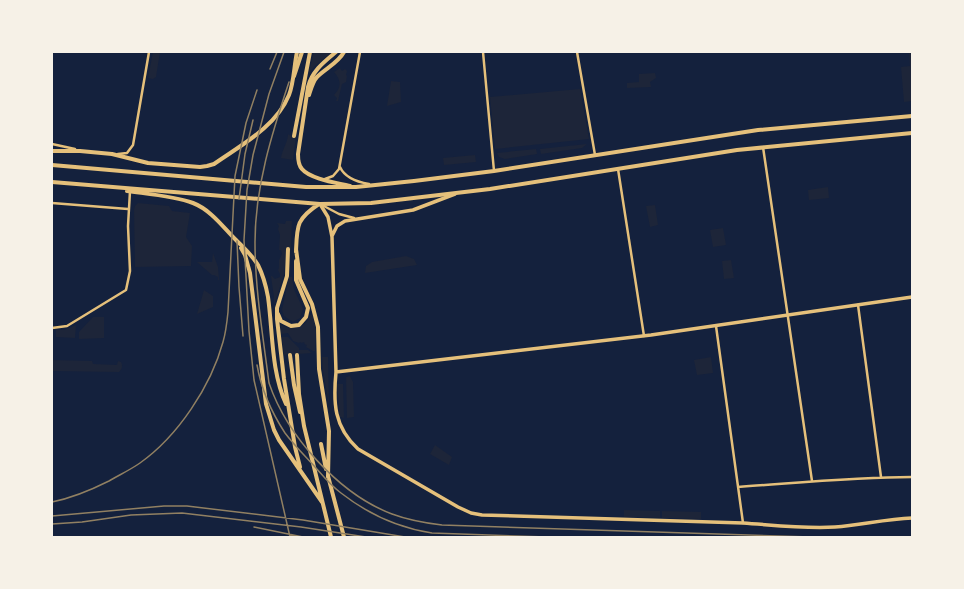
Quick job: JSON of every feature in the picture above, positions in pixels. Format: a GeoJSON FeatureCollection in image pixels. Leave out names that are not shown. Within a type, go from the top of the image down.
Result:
{"type":"FeatureCollection","features":[{"type":"Feature","properties":{"kind":"main road"},"geometry":{"type":"LineString","coordinates":[[292,85],[297,52]]}},
{"type":"Feature","properties":{"kind":"main road"},"geometry":{"type":"LineString","coordinates":[[52,150],[112,154],[148,163],[200,166],[214,164],[262,130],[283,106],[292,85],[302,52]]}},
{"type":"Feature","properties":{"kind":"main road"},"geometry":{"type":"LineString","coordinates":[[294,136],[310,52]]}},
{"type":"Feature","properties":{"kind":"main road"},"geometry":{"type":"LineString","coordinates":[[336,52],[317,69],[311,77],[308,86],[298,160],[305,172],[324,179],[356,187]]}},
{"type":"Feature","properties":{"kind":"main road"},"geometry":{"type":"LineString","coordinates":[[307,101],[317,77],[340,58],[344,52]]}},
{"type":"Feature","properties":{"kind":"main road"},"geometry":{"type":"LineString","coordinates":[[52,165],[306,187],[356,187],[494,171],[758,130],[912,116]]}},
{"type":"Feature","properties":{"kind":"main road"},"geometry":{"type":"LineString","coordinates":[[52,182],[320,204],[371,204],[455,194],[763,147],[912,133]]}},
{"type":"Feature","properties":{"kind":"main road"},"geometry":{"type":"LineString","coordinates":[[100,186],[186,201],[200,206],[210,213],[252,256],[259,267],[268,297],[276,370],[286,404]]}},
{"type":"Feature","properties":{"kind":"main road"},"geometry":{"type":"LineString","coordinates":[[277,311],[281,321],[291,326],[299,325],[306,317],[308,312],[306,303],[296,280],[296,234],[299,224],[306,214],[320,204]]}},
{"type":"Feature","properties":{"kind":"main road"},"geometry":{"type":"LineString","coordinates":[[238,242],[245,255],[250,273],[266,404],[270,418],[279,440],[322,502]]}},
{"type":"Feature","properties":{"kind":"main road"},"geometry":{"type":"LineString","coordinates":[[288,249],[287,276],[277,311],[284,379],[295,447],[298,461],[303,473]]}},
{"type":"Feature","properties":{"kind":"main road"},"geometry":{"type":"LineString","coordinates":[[296,249],[300,279],[316,316],[319,337],[319,369],[328,431],[328,477]]}},
{"type":"Feature","properties":{"kind":"main road"},"geometry":{"type":"LineString","coordinates":[[296,354],[304,426]]}},
{"type":"Feature","properties":{"kind":"main road"},"geometry":{"type":"LineString","coordinates":[[290,355],[294,385],[331,537]]}},
{"type":"Feature","properties":{"kind":"main road"},"geometry":{"type":"LineString","coordinates":[[321,444],[344,537]]}},
{"type":"Feature","properties":{"kind":"street"},"geometry":{"type":"LineString","coordinates":[[112,154],[127,153],[133,145],[149,52]]}},
{"type":"Feature","properties":{"kind":"street"},"geometry":{"type":"LineString","coordinates":[[324,179],[337,173],[340,166],[360,52]]}},
{"type":"Feature","properties":{"kind":"street"},"geometry":{"type":"LineString","coordinates":[[483,52],[494,171]]}},
{"type":"Feature","properties":{"kind":"street"},"geometry":{"type":"LineString","coordinates":[[577,52],[595,155]]}},
{"type":"Feature","properties":{"kind":"street"},"geometry":{"type":"LineString","coordinates":[[52,144],[80,151]]}},
{"type":"Feature","properties":{"kind":"street"},"geometry":{"type":"LineString","coordinates":[[763,147],[812,481]]}},
{"type":"Feature","properties":{"kind":"street"},"geometry":{"type":"LineString","coordinates":[[340,166],[347,176],[362,183],[373,185]]}},
{"type":"Feature","properties":{"kind":"street"},"geometry":{"type":"LineString","coordinates":[[618,169],[644,336]]}},
{"type":"Feature","properties":{"kind":"street"},"geometry":{"type":"LineString","coordinates":[[52,328],[66,326],[126,290],[130,271],[128,209],[130,191]]}},
{"type":"Feature","properties":{"kind":"street"},"geometry":{"type":"LineString","coordinates":[[332,237],[335,229],[340,223],[345,221],[413,210],[455,194]]}},
{"type":"Feature","properties":{"kind":"street"},"geometry":{"type":"LineString","coordinates":[[52,203],[128,209]]}},
{"type":"Feature","properties":{"kind":"street"},"geometry":{"type":"LineString","coordinates":[[320,204],[339,214],[357,219]]}},
{"type":"Feature","properties":{"kind":"street"},"geometry":{"type":"LineString","coordinates":[[320,204],[328,217],[332,237],[336,372],[334,390],[336,411],[342,431],[351,443],[366,455],[464,510],[482,515],[743,523],[765,526],[834,527],[912,518]]}},
{"type":"Feature","properties":{"kind":"street"},"geometry":{"type":"LineString","coordinates":[[336,372],[644,336],[912,297]]}},
{"type":"Feature","properties":{"kind":"street"},"geometry":{"type":"LineString","coordinates":[[858,305],[881,477]]}},
{"type":"Feature","properties":{"kind":"street"},"geometry":{"type":"LineString","coordinates":[[716,326],[743,523]]}},
{"type":"Feature","properties":{"kind":"street"},"geometry":{"type":"LineString","coordinates":[[738,487],[881,477],[912,477]]}},
{"type":"Feature","properties":{"kind":"shaded area"},"geometry":{"type":"Polygon","coordinates":[[[153,52],[160,52],[156,77],[153,79],[148,78],[153,52]]]}},
{"type":"Feature","properties":{"kind":"shaded area"},"geometry":{"type":"Polygon","coordinates":[[[314,52],[332,52],[314,67],[308,75],[314,52]]]}},
{"type":"Feature","properties":{"kind":"shaded area"},"geometry":{"type":"Polygon","coordinates":[[[909,52],[912,52],[912,101],[904,102],[901,67],[910,66],[909,52]]]}},
{"type":"Feature","properties":{"kind":"shaded area"},"geometry":{"type":"Polygon","coordinates":[[[340,68],[342,71],[345,69],[347,71],[347,76],[346,82],[342,84],[338,101],[336,101],[337,98],[334,95],[340,84],[334,72],[340,68]]]}},
{"type":"Feature","properties":{"kind":"shaded area"},"geometry":{"type":"Polygon","coordinates":[[[655,73],[656,78],[650,82],[651,87],[627,88],[627,83],[639,82],[639,74],[655,73]]]}},
{"type":"Feature","properties":{"kind":"shaded area"},"geometry":{"type":"Polygon","coordinates":[[[391,81],[400,82],[401,102],[387,106],[391,81]]]}},
{"type":"Feature","properties":{"kind":"shaded area"},"geometry":{"type":"Polygon","coordinates":[[[580,89],[589,139],[495,149],[490,97],[580,89]]]}},
{"type":"Feature","properties":{"kind":"shaded area"},"geometry":{"type":"Polygon","coordinates":[[[288,134],[296,136],[293,160],[281,158],[288,134]]]}},
{"type":"Feature","properties":{"kind":"shaded area"},"geometry":{"type":"Polygon","coordinates":[[[587,144],[582,148],[541,154],[540,149],[587,144]]]}},
{"type":"Feature","properties":{"kind":"shaded area"},"geometry":{"type":"Polygon","coordinates":[[[536,149],[537,154],[505,159],[499,157],[497,153],[536,149]]]}},
{"type":"Feature","properties":{"kind":"shaded area"},"geometry":{"type":"Polygon","coordinates":[[[475,155],[476,162],[444,165],[443,158],[475,155]]]}},
{"type":"Feature","properties":{"kind":"shaded area"},"geometry":{"type":"Polygon","coordinates":[[[828,187],[829,198],[809,200],[808,190],[828,187]]]}},
{"type":"Feature","properties":{"kind":"shaded area"},"geometry":{"type":"Polygon","coordinates":[[[138,203],[169,206],[172,211],[190,213],[186,237],[192,246],[191,266],[135,267],[134,210],[138,203]]]}},
{"type":"Feature","properties":{"kind":"shaded area"},"geometry":{"type":"Polygon","coordinates":[[[655,205],[658,225],[650,227],[646,206],[655,205]]]}},
{"type":"Feature","properties":{"kind":"shaded area"},"geometry":{"type":"Polygon","coordinates":[[[286,221],[292,221],[291,250],[286,250],[284,275],[274,305],[271,276],[275,279],[280,277],[278,270],[279,260],[282,254],[281,250],[279,250],[280,235],[278,229],[279,226],[277,223],[285,224],[286,221]]]}},
{"type":"Feature","properties":{"kind":"shaded area"},"geometry":{"type":"Polygon","coordinates":[[[723,228],[726,245],[713,247],[710,230],[723,228]]]}},
{"type":"Feature","properties":{"kind":"shaded area"},"geometry":{"type":"Polygon","coordinates":[[[213,253],[218,267],[219,280],[218,277],[212,275],[197,262],[212,262],[213,253]]]}},
{"type":"Feature","properties":{"kind":"shaded area"},"geometry":{"type":"Polygon","coordinates":[[[406,256],[414,259],[417,265],[365,273],[366,266],[372,262],[406,256]]]}},
{"type":"Feature","properties":{"kind":"shaded area"},"geometry":{"type":"Polygon","coordinates":[[[731,260],[734,278],[724,279],[722,261],[731,260]]]}},
{"type":"Feature","properties":{"kind":"shaded area"},"geometry":{"type":"Polygon","coordinates":[[[289,277],[292,277],[294,289],[303,309],[300,318],[293,322],[284,316],[282,310],[289,277]]]}},
{"type":"Feature","properties":{"kind":"shaded area"},"geometry":{"type":"Polygon","coordinates":[[[204,290],[213,296],[213,307],[197,314],[204,290]]]}},
{"type":"Feature","properties":{"kind":"shaded area"},"geometry":{"type":"Polygon","coordinates":[[[310,315],[313,315],[316,331],[315,351],[306,347],[307,345],[303,342],[299,343],[293,341],[288,333],[281,334],[280,324],[289,328],[298,328],[308,320],[310,315]]]}},
{"type":"Feature","properties":{"kind":"shaded area"},"geometry":{"type":"Polygon","coordinates":[[[93,317],[104,317],[104,338],[79,339],[79,332],[93,317]]]}},
{"type":"Feature","properties":{"kind":"shaded area"},"geometry":{"type":"Polygon","coordinates":[[[76,325],[75,338],[56,337],[56,330],[64,330],[76,325]]]}},
{"type":"Feature","properties":{"kind":"shaded area"},"geometry":{"type":"Polygon","coordinates":[[[282,337],[288,337],[299,348],[299,350],[308,350],[312,353],[284,355],[282,337]]]}},
{"type":"Feature","properties":{"kind":"shaded area"},"geometry":{"type":"Polygon","coordinates":[[[322,357],[328,357],[329,405],[323,371],[322,357]]]}},
{"type":"Feature","properties":{"kind":"shaded area"},"geometry":{"type":"Polygon","coordinates":[[[711,357],[713,373],[697,375],[694,360],[711,357]]]}},
{"type":"Feature","properties":{"kind":"shaded area"},"geometry":{"type":"Polygon","coordinates":[[[52,360],[92,361],[93,364],[117,365],[118,361],[121,362],[122,366],[119,372],[52,371],[52,360]]]}},
{"type":"Feature","properties":{"kind":"shaded area"},"geometry":{"type":"Polygon","coordinates":[[[350,376],[353,382],[354,417],[347,418],[346,377],[350,376]]]}},
{"type":"Feature","properties":{"kind":"shaded area"},"geometry":{"type":"Polygon","coordinates":[[[337,384],[343,384],[344,418],[340,417],[337,384]]]}},
{"type":"Feature","properties":{"kind":"shaded area"},"geometry":{"type":"Polygon","coordinates":[[[435,445],[452,457],[449,465],[430,454],[435,445]]]}},
{"type":"Feature","properties":{"kind":"shaded area"},"geometry":{"type":"Polygon","coordinates":[[[624,510],[660,511],[660,518],[624,517],[624,510]]]}},
{"type":"Feature","properties":{"kind":"shaded area"},"geometry":{"type":"Polygon","coordinates":[[[662,511],[701,512],[701,519],[662,518],[662,511]]]}},
{"type":"Feature","properties":{"kind":"railway"},"geometry":{"type":"LineString","coordinates":[[270,69],[277,52]]}},
{"type":"Feature","properties":{"kind":"railway"},"geometry":{"type":"LineString","coordinates":[[284,52],[269,94],[253,155],[247,190],[244,240],[249,331],[254,380],[290,537]]}},
{"type":"Feature","properties":{"kind":"railway"},"geometry":{"type":"LineString","coordinates":[[289,82],[266,160],[258,201],[255,260],[260,312],[269,383],[277,403],[288,423],[302,442],[317,461],[335,478],[353,493],[372,505],[392,514],[417,521],[442,525],[811,537]]}},
{"type":"Feature","properties":{"kind":"railway"},"geometry":{"type":"LineString","coordinates":[[52,502],[95,488],[136,466],[154,452],[180,424],[191,409],[210,376],[218,359],[226,327],[235,176],[246,123],[257,90]]}},
{"type":"Feature","properties":{"kind":"railway"},"geometry":{"type":"LineString","coordinates":[[239,199],[245,154],[253,120]]}},
{"type":"Feature","properties":{"kind":"railway"},"geometry":{"type":"LineString","coordinates":[[237,241],[243,336]]}},
{"type":"Feature","properties":{"kind":"railway"},"geometry":{"type":"LineString","coordinates":[[257,365],[261,383],[285,433],[330,484],[351,501],[384,519],[420,531],[432,533],[547,537]]}},
{"type":"Feature","properties":{"kind":"railway"},"geometry":{"type":"LineString","coordinates":[[52,516],[164,506],[187,506],[303,520],[405,537]]}},
{"type":"Feature","properties":{"kind":"railway"},"geometry":{"type":"LineString","coordinates":[[52,524],[82,522],[131,515],[182,513],[301,527],[366,537]]}},
{"type":"Feature","properties":{"kind":"railway"},"geometry":{"type":"LineString","coordinates":[[254,527],[303,537]]}}]}
